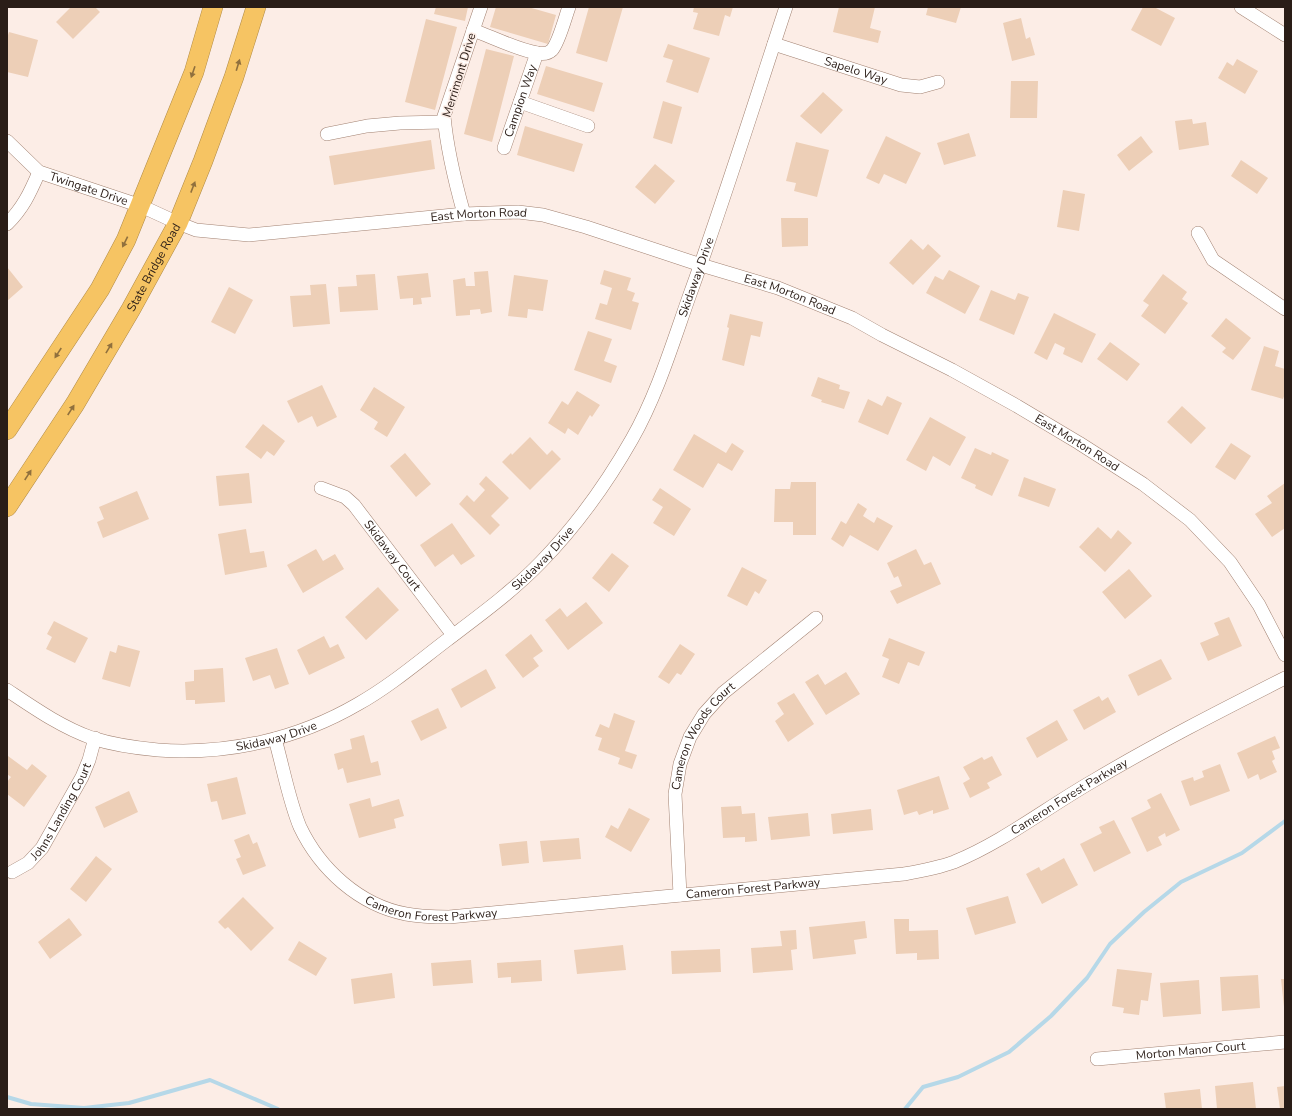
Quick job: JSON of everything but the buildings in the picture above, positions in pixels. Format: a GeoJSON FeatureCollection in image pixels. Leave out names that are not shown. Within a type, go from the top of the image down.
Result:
{"type":"FeatureCollection","features":[{"type":"Feature","properties":{"kind":"highway"},"geometry":{"type":"LineString","coordinates":[[7,430],[100,289],[126,240],[194,72],[213,7]]}},
{"type":"Feature","properties":{"kind":"highway","name":"State Bridge Road"},"geometry":{"type":"LineString","coordinates":[[7,508],[75,404],[132,309],[178,223],[234,76],[256,7]]}},
{"type":"Feature","properties":{"kind":"street","name":"Merrimont Drive"},"geometry":{"type":"LineString","coordinates":[[464,214],[445,135],[444,116],[482,7]]}},
{"type":"Feature","properties":{"kind":"street"},"geometry":{"type":"LineString","coordinates":[[473,30],[537,53],[546,54],[551,51],[555,44],[569,7]]}},
{"type":"Feature","properties":{"kind":"street","name":"Skidaway Drive"},"geometry":{"type":"LineString","coordinates":[[7,690],[50,718],[72,730],[95,738],[134,748],[182,751],[229,748],[275,739],[315,726],[358,704],[388,685],[503,597],[540,563],[576,523],[607,480],[633,437],[655,393],[701,265],[786,7]]}},
{"type":"Feature","properties":{"kind":"street"},"geometry":{"type":"LineString","coordinates":[[1241,7],[1285,34]]}},
{"type":"Feature","properties":{"kind":"street","name":"Sapelo Way"},"geometry":{"type":"LineString","coordinates":[[774,44],[901,85],[920,87],[938,82]]}},
{"type":"Feature","properties":{"kind":"street","name":"Campion Way"},"geometry":{"type":"LineString","coordinates":[[504,148],[537,53]]}},
{"type":"Feature","properties":{"kind":"street"},"geometry":{"type":"LineString","coordinates":[[520,102],[588,126]]}},
{"type":"Feature","properties":{"kind":"street"},"geometry":{"type":"LineString","coordinates":[[327,134],[367,126],[400,123],[444,122]]}},
{"type":"Feature","properties":{"kind":"street","name":"Twingate Drive"},"geometry":{"type":"LineString","coordinates":[[7,141],[40,172],[141,206],[178,223]]}},
{"type":"Feature","properties":{"kind":"street"},"geometry":{"type":"LineString","coordinates":[[7,224],[16,216],[25,203],[40,172]]}},
{"type":"Feature","properties":{"kind":"street","name":"East Morton Road"},"geometry":{"type":"LineString","coordinates":[[178,223],[196,230],[248,235],[464,214],[518,212],[543,215],[586,227],[701,265],[778,288],[852,318],[882,335],[952,370],[1079,442],[1143,484],[1190,520],[1230,562],[1259,605],[1285,654]]}},
{"type":"Feature","properties":{"kind":"street"},"geometry":{"type":"LineString","coordinates":[[1198,233],[1213,260],[1285,309]]}},
{"type":"Feature","properties":{"kind":"street","name":"Skidaway Court"},"geometry":{"type":"LineString","coordinates":[[321,488],[345,497],[354,505],[453,635]]}},
{"type":"Feature","properties":{"kind":"street","name":"Cameron Woods Court"},"geometry":{"type":"LineString","coordinates":[[680,895],[674,794],[680,764],[690,737],[704,714],[723,693],[816,618]]}},
{"type":"Feature","properties":{"kind":"street","name":"Cameron Forest Parkway"},"geometry":{"type":"LineString","coordinates":[[275,739],[293,806],[300,826],[309,844],[321,861],[335,876],[357,893],[387,909],[425,917],[449,917],[904,874],[928,870],[953,862],[990,845],[1077,790],[1149,748],[1285,678]]}},
{"type":"Feature","properties":{"kind":"street","name":"Johns Landing Court"},"geometry":{"type":"LineString","coordinates":[[12,872],[28,864],[42,848],[82,778],[95,738]]}},
{"type":"Feature","properties":{"kind":"street","name":"Morton Manor Court"},"geometry":{"type":"LineString","coordinates":[[1097,1059],[1285,1042]]}},
{"type":"Feature","properties":{"kind":"waterway"},"geometry":{"type":"LineString","coordinates":[[905,1109],[923,1087],[958,1077],[1009,1052],[1051,1016],[1087,978],[1110,944],[1144,912],[1181,882],[1242,853],[1285,821]]}},
{"type":"Feature","properties":{"kind":"waterway"},"geometry":{"type":"LineString","coordinates":[[7,1097],[31,1104],[84,1108],[129,1103],[210,1080],[278,1109]]}}]}
